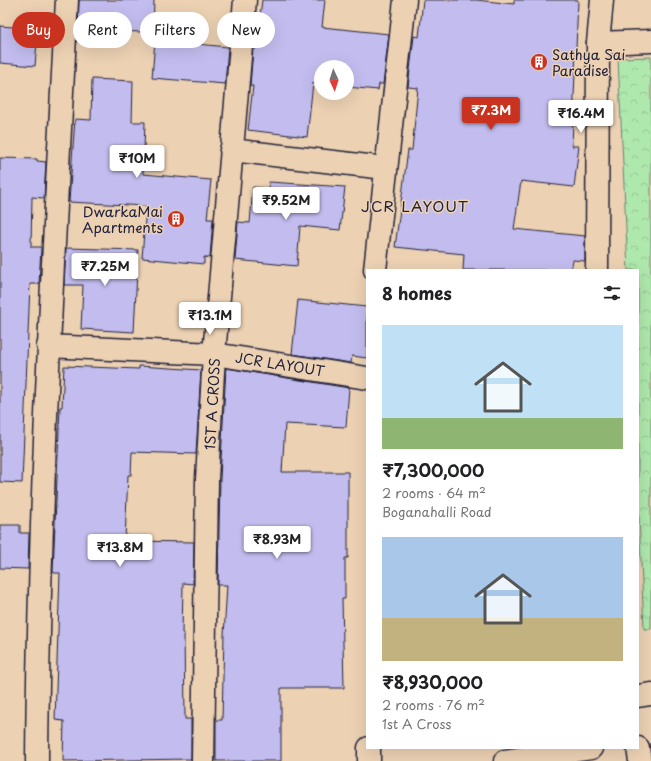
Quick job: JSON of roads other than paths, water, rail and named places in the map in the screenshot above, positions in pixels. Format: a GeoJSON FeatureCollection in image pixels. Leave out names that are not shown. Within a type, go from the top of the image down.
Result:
{"type":"FeatureCollection","features":[{"type":"Feature","properties":{"kind":"street"},"geometry":{"type":"LineString","coordinates":[[37,761],[38,600],[48,346],[67,0]]}},
{"type":"Feature","properties":{"kind":"street","name":"1ST A CROSS"},"geometry":{"type":"LineString","coordinates":[[203,761],[207,479],[214,354],[245,0]]}},
{"type":"Feature","properties":{"kind":"street"},"geometry":{"type":"LineString","coordinates":[[375,269],[385,168],[405,0]]}},
{"type":"Feature","properties":{"kind":"street"},"geometry":{"type":"LineString","coordinates":[[597,269],[598,43],[602,0]]}},
{"type":"Feature","properties":{"kind":"street"},"geometry":{"type":"LineString","coordinates":[[598,43],[651,41]]}},
{"type":"Feature","properties":{"kind":"street"},"geometry":{"type":"LineString","coordinates":[[231,150],[385,168]]}},
{"type":"Feature","properties":{"kind":"street","name":"JCR LAYOUT"},"geometry":{"type":"LineString","coordinates":[[48,346],[214,354],[366,378]]}},
{"type":"Feature","properties":{"kind":"street"},"geometry":{"type":"LineString","coordinates":[[639,696],[651,694]]}},
{"type":"Feature","properties":{"kind":"street"},"geometry":{"type":"LineString","coordinates":[[369,749],[369,761]]}},
{"type":"Feature","properties":{"kind":"street"},"geometry":{"type":"LineString","coordinates":[[505,761],[583,749]]}},
{"type":"Feature","properties":{"kind":"street"},"geometry":{"type":"LineString","coordinates":[[638,749],[640,761]]}},
{"type":"Feature","properties":{"kind":"place","name":"Sathya Sai Paradise"},"geometry":{"type":"Point","coordinates":[539,62]}},
{"type":"Feature","properties":{"kind":"place","name":"DwarkaMai Apartments"},"geometry":{"type":"Point","coordinates":[176,219]}},
{"type":"Feature","properties":{"kind":"district","name":"JCR LAYOUT"},"geometry":{"type":"Point","coordinates":[415,205]}}]}
